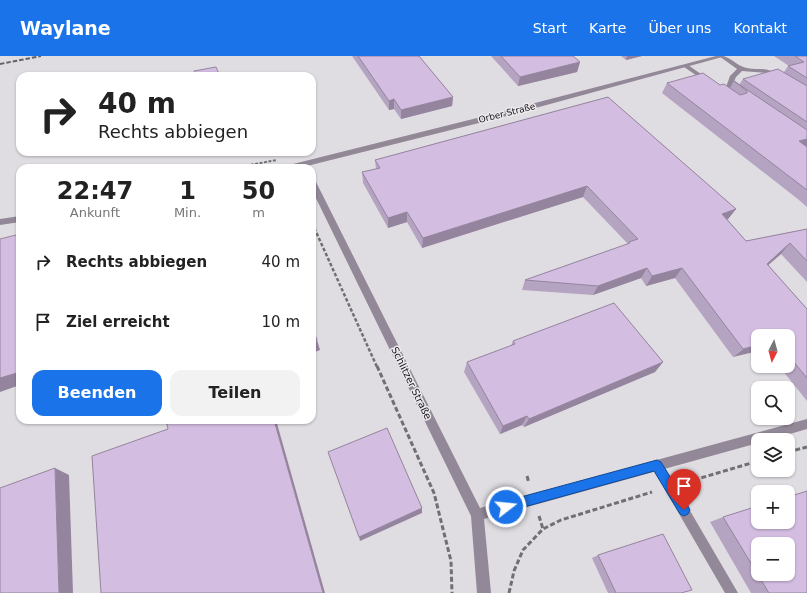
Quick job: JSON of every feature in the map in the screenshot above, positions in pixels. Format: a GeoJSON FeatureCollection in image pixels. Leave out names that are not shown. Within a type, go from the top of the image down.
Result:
{"type":"FeatureCollection","features":[{"type":"Feature","properties":{"kind":"street","name":"Orber Straße"},"geometry":{"type":"LineString","coordinates":[[316,164],[723,56]]}},
{"type":"Feature","properties":{"kind":"street","name":"Schlitzer Straße"},"geometry":{"type":"LineString","coordinates":[[316,190],[477,515],[484,593]]}},
{"type":"Feature","properties":{"kind":"street"},"geometry":{"type":"LineString","coordinates":[[0,222],[16,220]]}},
{"type":"Feature","properties":{"kind":"street"},"geometry":{"type":"LineString","coordinates":[[477,515],[807,424]]}},
{"type":"Feature","properties":{"kind":"lane"},"geometry":{"type":"LineString","coordinates":[[723,56],[741,68],[768,72],[788,84]]}},
{"type":"Feature","properties":{"kind":"lane"},"geometry":{"type":"LineString","coordinates":[[686,66],[712,84]]}},
{"type":"Feature","properties":{"kind":"lane"},"geometry":{"type":"LineString","coordinates":[[741,68],[733,76],[729,87],[742,96]]}},
{"type":"Feature","properties":{"kind":"lane"},"geometry":{"type":"LineString","coordinates":[[657,465],[732,593]]}},
{"type":"Feature","properties":{"kind":"path"},"geometry":{"type":"LineString","coordinates":[[253,164],[283,158]]}},
{"type":"Feature","properties":{"kind":"path"},"geometry":{"type":"LineString","coordinates":[[316,233],[434,493],[451,561],[452,593]]}},
{"type":"Feature","properties":{"kind":"path"},"geometry":{"type":"LineString","coordinates":[[795,450],[807,447]]}},
{"type":"Feature","properties":{"kind":"path"},"geometry":{"type":"LineString","coordinates":[[509,593],[514,571],[523,550],[543,529],[562,520],[751,463]]}},
{"type":"Feature","properties":{"kind":"building"},"geometry":{"type":"Polygon","coordinates":[[[358,56],[419,56],[453,97],[401,110],[394,99],[389,101],[358,56]]]}},
{"type":"Feature","properties":{"kind":"building"},"geometry":{"type":"Polygon","coordinates":[[[501,56],[573,56],[580,62],[520,77],[501,56]]]}},
{"type":"Feature","properties":{"kind":"building"},"geometry":{"type":"Polygon","coordinates":[[[795,56],[807,56],[807,78],[788,66],[804,62],[795,56]]]}},
{"type":"Feature","properties":{"kind":"building"},"geometry":{"type":"Polygon","coordinates":[[[216,67],[218,72],[194,72],[216,67]]]}},
{"type":"Feature","properties":{"kind":"building"},"geometry":{"type":"Polygon","coordinates":[[[778,69],[807,86],[807,122],[743,79],[778,69]]]}},
{"type":"Feature","properties":{"kind":"building"},"geometry":{"type":"Polygon","coordinates":[[[703,73],[720,85],[724,84],[740,95],[747,93],[747,91],[734,81],[807,130],[807,139],[799,141],[807,147],[807,190],[667,83],[703,73]]]}},
{"type":"Feature","properties":{"kind":"building"},"geometry":{"type":"Polygon","coordinates":[[[608,97],[736,209],[722,214],[746,241],[807,229],[807,261],[790,243],[767,264],[807,309],[807,378],[795,363],[795,329],[751,329],[751,347],[743,349],[682,268],[652,276],[647,268],[598,286],[525,280],[638,239],[587,186],[423,238],[407,212],[388,218],[362,172],[380,168],[375,160],[608,97]]]}},
{"type":"Feature","properties":{"kind":"building"},"geometry":{"type":"Polygon","coordinates":[[[16,235],[16,373],[0,378],[0,239],[16,235]]]}},
{"type":"Feature","properties":{"kind":"building"},"geometry":{"type":"Polygon","coordinates":[[[614,303],[663,362],[529,419],[527,416],[503,426],[467,362],[515,344],[513,341],[614,303]]]}},
{"type":"Feature","properties":{"kind":"building"},"geometry":{"type":"Polygon","coordinates":[[[167,424],[275,424],[323,593],[101,593],[92,456],[168,429],[167,424]]]}},
{"type":"Feature","properties":{"kind":"building"},"geometry":{"type":"Polygon","coordinates":[[[387,428],[422,508],[359,537],[328,452],[387,428]]]}},
{"type":"Feature","properties":{"kind":"building"},"geometry":{"type":"Polygon","coordinates":[[[55,468],[59,593],[0,593],[0,488],[55,468]]]}},
{"type":"Feature","properties":{"kind":"building"},"geometry":{"type":"Polygon","coordinates":[[[807,491],[807,593],[769,593],[762,581],[795,581],[795,537],[751,537],[751,563],[723,517],[751,508],[751,529],[795,529],[795,495],[807,491]]]}},
{"type":"Feature","properties":{"kind":"building"},"geometry":{"type":"Polygon","coordinates":[[[663,534],[692,590],[681,593],[616,593],[598,555],[663,534]]]}},
{"type":"Feature","properties":{"kind":"railway"},"geometry":{"type":"LineString","coordinates":[[0,64],[41,56]]}},
{"type":"Feature","properties":{"kind":"route"},"geometry":{"type":"LineString","coordinates":[[506,507],[657,465],[684,510]]}}]}
